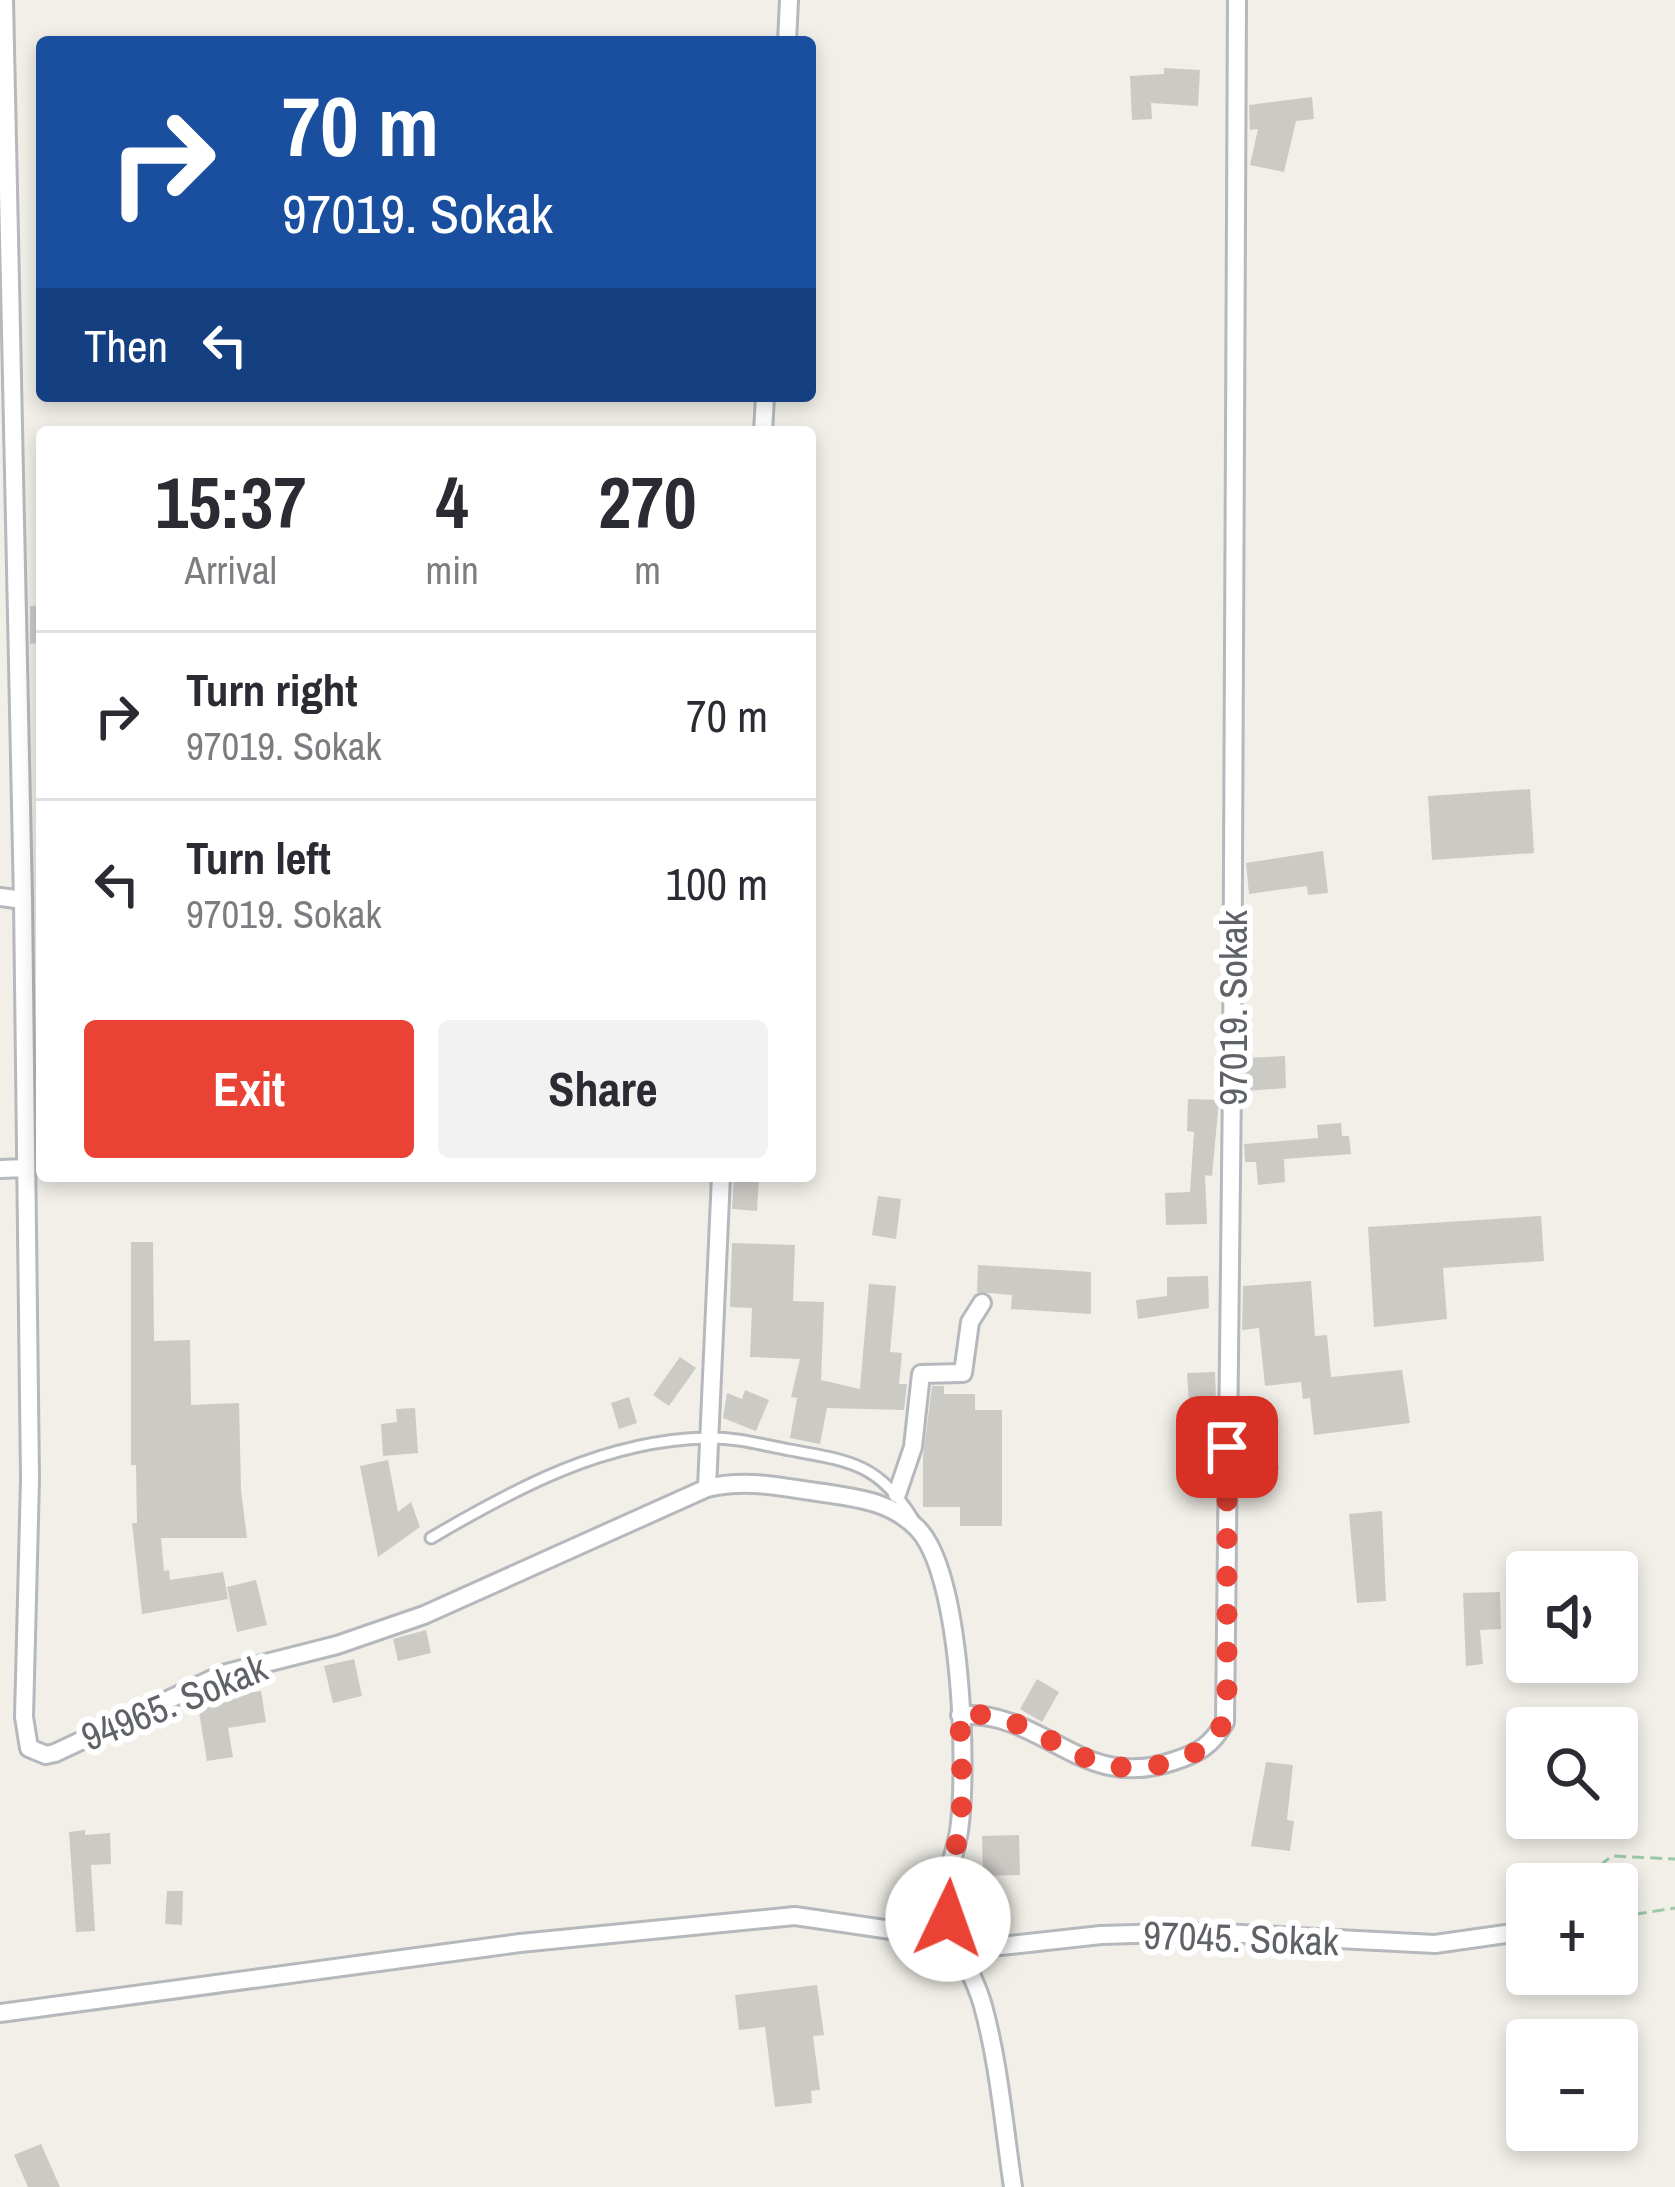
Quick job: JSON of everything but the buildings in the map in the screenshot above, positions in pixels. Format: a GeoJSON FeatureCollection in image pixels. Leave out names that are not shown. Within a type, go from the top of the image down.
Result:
{"type":"FeatureCollection","features":[{"type":"Feature","properties":{"kind":"street","name":"94965. Sokak"},"geometry":{"type":"LineString","coordinates":[[4,0],[30,1479],[25,1738],[37,1753],[55,1753],[223,1674],[338,1645],[424,1615],[707,1488],[757,1482],[851,1497],[881,1504],[919,1529]]}},
{"type":"Feature","properties":{"kind":"street"},"geometry":{"type":"LineString","coordinates":[[787,36],[790,0]]}},
{"type":"Feature","properties":{"kind":"street","name":"97019. Sokak"},"geometry":{"type":"LineString","coordinates":[[960,1714],[1004,1718],[1085,1760],[1125,1771],[1154,1768],[1203,1750],[1225,1722],[1237,0]]}},
{"type":"Feature","properties":{"kind":"street"},"geometry":{"type":"LineString","coordinates":[[0,897],[23,900]]}},
{"type":"Feature","properties":{"kind":"street"},"geometry":{"type":"LineString","coordinates":[[0,1169],[26,1168]]}},
{"type":"Feature","properties":{"kind":"street"},"geometry":{"type":"LineString","coordinates":[[707,1488],[721,1182]]}},
{"type":"Feature","properties":{"kind":"street"},"geometry":{"type":"LineString","coordinates":[[897,1494],[913,1447],[921,1374],[962,1373],[970,1322],[982,1303]]}},
{"type":"Feature","properties":{"kind":"street"},"geometry":{"type":"LineString","coordinates":[[919,1529],[941,1569],[950,1602],[960,1714],[961,1802],[946,1900],[988,2028],[1012,2187]]}},
{"type":"Feature","properties":{"kind":"street","name":"97045. Sokak"},"geometry":{"type":"LineString","coordinates":[[0,2013],[520,1943],[795,1916],[1001,1946],[1101,1935],[1203,1932],[1436,1944],[1506,1934]]}},
{"type":"Feature","properties":{"kind":"lane"},"geometry":{"type":"LineString","coordinates":[[430,1538],[510,1492],[560,1470],[616,1452],[707,1438],[814,1454],[853,1465],[881,1478],[919,1529]]}},
{"type":"Feature","properties":{"kind":"path"},"geometry":{"type":"LineString","coordinates":[[1603,1863],[1612,1856],[1675,1859]]}},
{"type":"Feature","properties":{"kind":"path"},"geometry":{"type":"LineString","coordinates":[[1638,1914],[1675,1908]]}},
{"type":"Feature","properties":{"kind":"route"},"geometry":{"type":"LineString","coordinates":[[948,1919],[947,1875],[961,1802],[960,1714],[1004,1718],[1100,1766],[1125,1771],[1180,1760],[1216,1738],[1227,1705],[1227,1447]]}}]}
